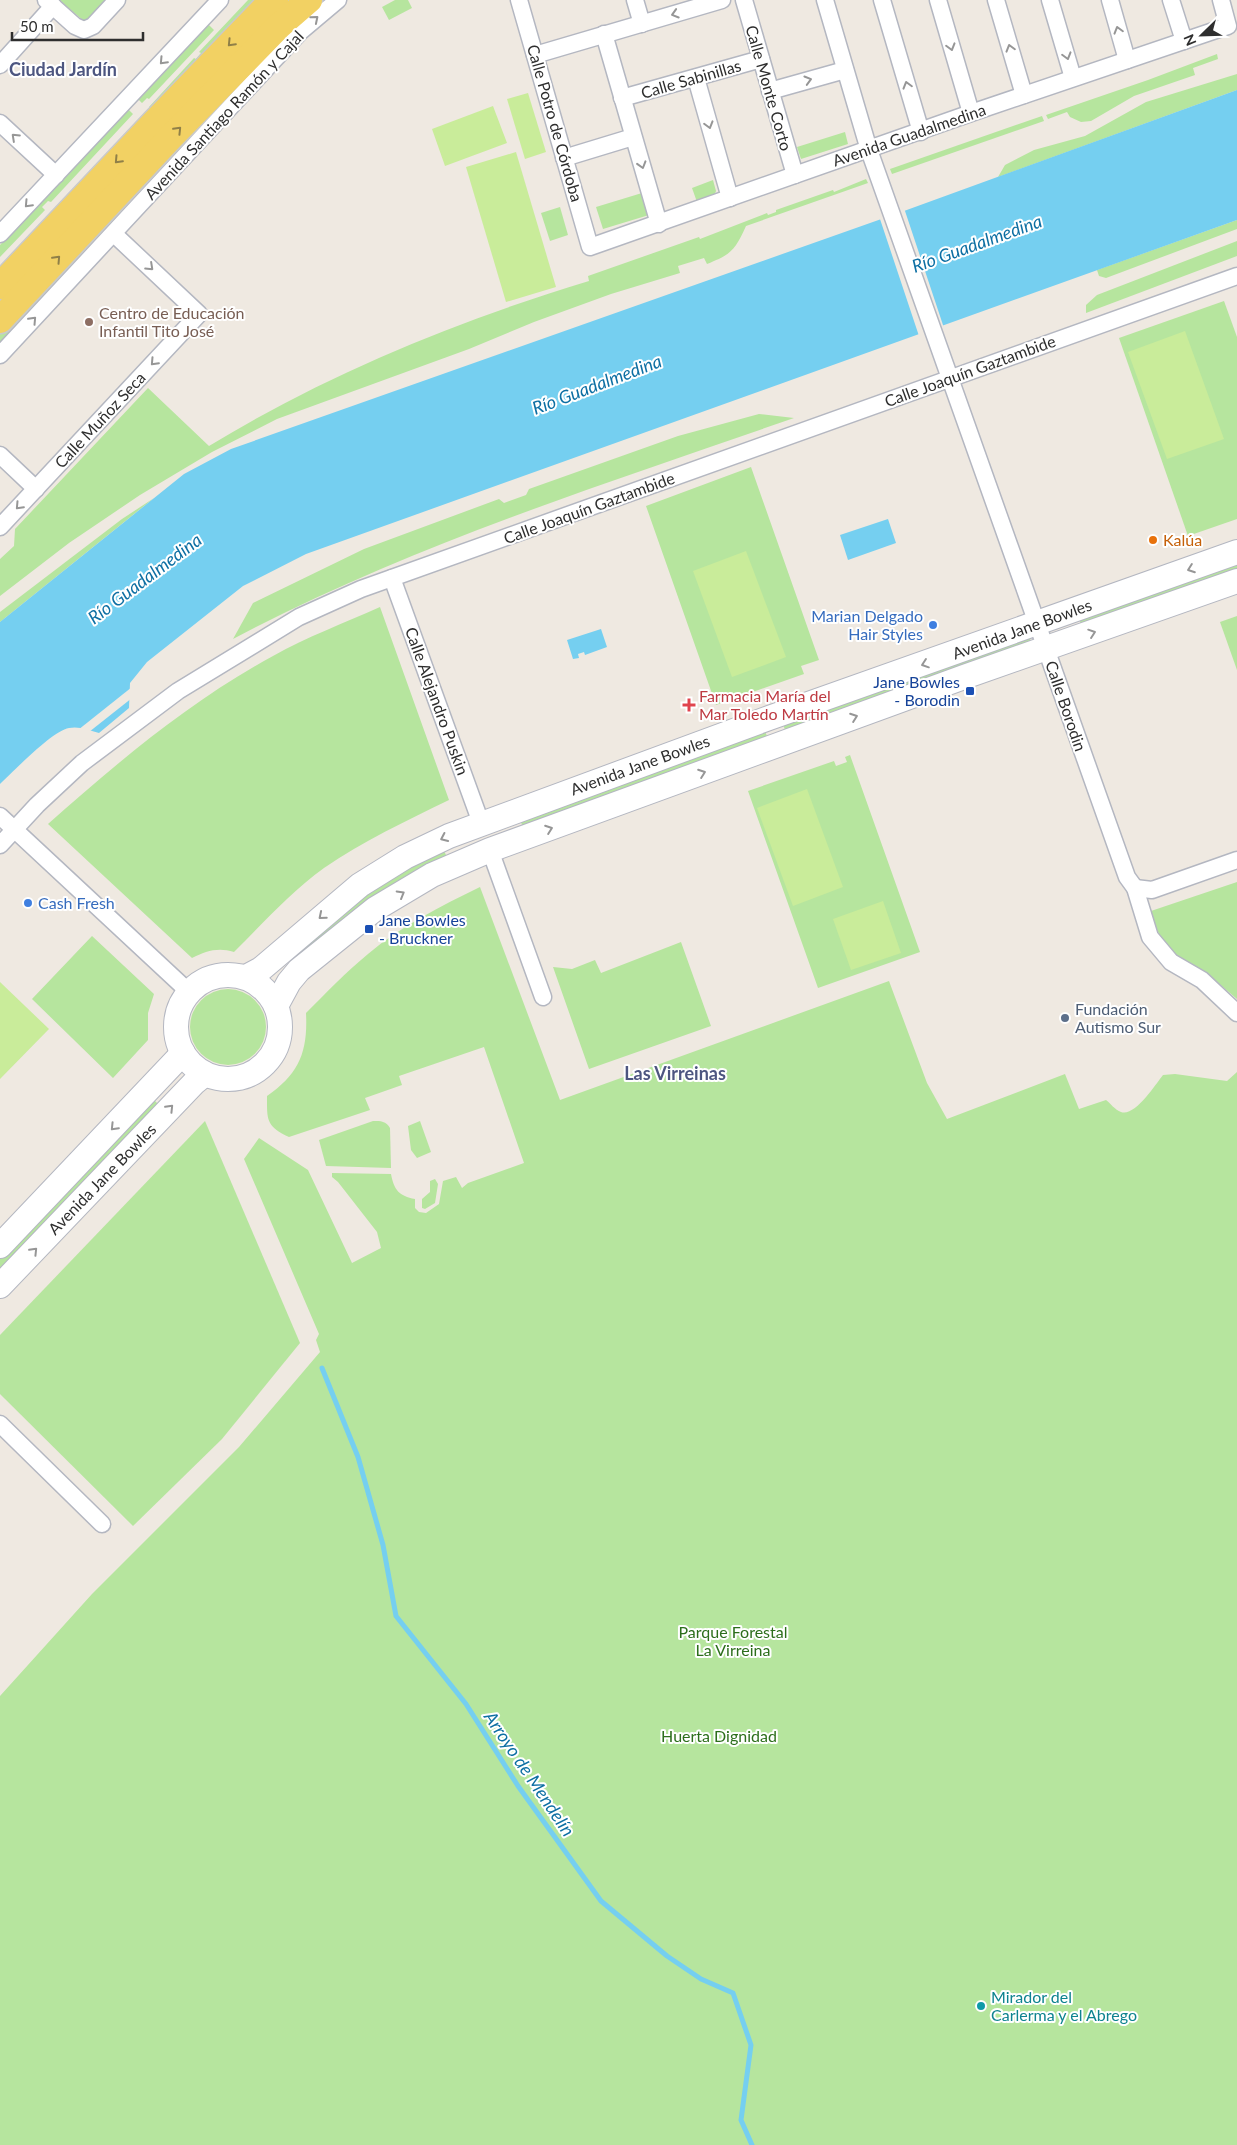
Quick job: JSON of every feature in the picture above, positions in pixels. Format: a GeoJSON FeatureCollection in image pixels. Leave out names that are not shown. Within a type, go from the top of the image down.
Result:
{"type":"FeatureCollection","features":[{"type":"Feature","properties":{"kind":"main road"},"geometry":{"type":"LineString","coordinates":[[0,320],[98,217],[174,101],[275,0]]}},
{"type":"Feature","properties":{"kind":"main road","name":"Avenida Santiago Ramón y Cajal"},"geometry":{"type":"LineString","coordinates":[[98,217],[279,26],[310,0]]}},
{"type":"Feature","properties":{"kind":"main road"},"geometry":{"type":"LineString","coordinates":[[0,286],[98,217]]}},
{"type":"Feature","properties":{"kind":"main road","name":"Avenida Jane Bowles"},"geometry":{"type":"LineString","coordinates":[[246,977],[268,964],[360,885],[405,857],[481,823],[768,718],[1237,552]]}},
{"type":"Feature","properties":{"kind":"main road","name":"Avenida Jane Bowles"},"geometry":{"type":"LineString","coordinates":[[276,1006],[289,982],[299,970],[375,909],[432,875],[490,850],[964,677],[1046,650],[1237,581]]}},
{"type":"Feature","properties":{"kind":"main road"},"geometry":{"type":"LineString","coordinates":[[233,975],[246,977],[261,986],[276,1006],[280,1032],[272,1056],[260,1069],[237,1079],[217,1078],[205,1074],[192,1065],[183,1053],[178,1036],[178,1019],[181,1006],[189,992],[216,976],[233,975]]}},
{"type":"Feature","properties":{"kind":"main road","name":"Avenida Jane Bowles"},"geometry":{"type":"LineString","coordinates":[[0,1246],[183,1053]]}},
{"type":"Feature","properties":{"kind":"main road","name":"Avenida Jane Bowles"},"geometry":{"type":"LineString","coordinates":[[0,1286],[194,1083],[205,1074]]}},
{"type":"Feature","properties":{"kind":"street"},"geometry":{"type":"LineString","coordinates":[[0,65],[50,3],[75,26],[84,30],[93,26],[117,0]]}},
{"type":"Feature","properties":{"kind":"street","name":"Avenida Santiago Ramón y Cajal"},"geometry":{"type":"LineString","coordinates":[[98,217],[300,32],[338,0]]}},
{"type":"Feature","properties":{"kind":"street","name":"Calle Potro de Córdoba"},"geometry":{"type":"LineString","coordinates":[[519,0],[590,247]]}},
{"type":"Feature","properties":{"kind":"street"},"geometry":{"type":"LineString","coordinates":[[635,0],[642,24]]}},
{"type":"Feature","properties":{"kind":"street","name":"Calle Monte Corto"},"geometry":{"type":"LineString","coordinates":[[744,0],[795,175]]}},
{"type":"Feature","properties":{"kind":"street","name":"Calle Borodin"},"geometry":{"type":"LineString","coordinates":[[825,0],[869,150],[1127,877],[1135,888],[1150,937],[1171,962],[1202,980],[1237,1013]]}},
{"type":"Feature","properties":{"kind":"street"},"geometry":{"type":"LineString","coordinates":[[882,0],[921,132]]}},
{"type":"Feature","properties":{"kind":"street"},"geometry":{"type":"LineString","coordinates":[[938,0],[971,113]]}},
{"type":"Feature","properties":{"kind":"street"},"geometry":{"type":"LineString","coordinates":[[996,0],[1024,95]]}},
{"type":"Feature","properties":{"kind":"street"},"geometry":{"type":"LineString","coordinates":[[1050,0],[1073,78]]}},
{"type":"Feature","properties":{"kind":"street"},"geometry":{"type":"LineString","coordinates":[[1110,0],[1127,60]]}},
{"type":"Feature","properties":{"kind":"street"},"geometry":{"type":"LineString","coordinates":[[1171,0],[1184,41]]}},
{"type":"Feature","properties":{"kind":"street"},"geometry":{"type":"LineString","coordinates":[[535,55],[642,24],[712,1]]}},
{"type":"Feature","properties":{"kind":"street"},"geometry":{"type":"LineString","coordinates":[[0,234],[216,2]]}},
{"type":"Feature","properties":{"kind":"street","name":"Avenida Guadalmedina"},"geometry":{"type":"LineString","coordinates":[[590,247],[971,113],[1228,26],[1227,4]]}},
{"type":"Feature","properties":{"kind":"street"},"geometry":{"type":"LineString","coordinates":[[604,34],[659,224]]}},
{"type":"Feature","properties":{"kind":"street","name":"Calle Sabinillas"},"geometry":{"type":"LineString","coordinates":[[622,98],[761,59]]}},
{"type":"Feature","properties":{"kind":"street"},"geometry":{"type":"LineString","coordinates":[[770,91],[845,70]]}},
{"type":"Feature","properties":{"kind":"street"},"geometry":{"type":"LineString","coordinates":[[696,78],[730,198]]}},
{"type":"Feature","properties":{"kind":"street"},"geometry":{"type":"LineString","coordinates":[[0,123],[56,175]]}},
{"type":"Feature","properties":{"kind":"street"},"geometry":{"type":"LineString","coordinates":[[564,158],[633,137]]}},
{"type":"Feature","properties":{"kind":"street"},"geometry":{"type":"LineString","coordinates":[[0,356],[98,217]]}},
{"type":"Feature","properties":{"kind":"street","name":"Calle Muñoz Seca"},"geometry":{"type":"LineString","coordinates":[[0,527],[199,314],[98,217]]}},
{"type":"Feature","properties":{"kind":"street","name":"Calle Joaquín Gaztambide"},"geometry":{"type":"LineString","coordinates":[[0,845],[82,763],[178,691],[299,617],[392,578],[947,372],[1237,276]]}},
{"type":"Feature","properties":{"kind":"street"},"geometry":{"type":"LineString","coordinates":[[0,455],[36,489]]}},
{"type":"Feature","properties":{"kind":"street","name":"Calle Alejandro Puskin"},"geometry":{"type":"LineString","coordinates":[[392,578],[481,823]]}},
{"type":"Feature","properties":{"kind":"street"},"geometry":{"type":"LineString","coordinates":[[1,817],[189,992]]}},
{"type":"Feature","properties":{"kind":"street"},"geometry":{"type":"LineString","coordinates":[[490,850],[542,997]]}},
{"type":"Feature","properties":{"kind":"street"},"geometry":{"type":"LineString","coordinates":[[1135,888],[1152,890],[1237,860]]}},
{"type":"Feature","properties":{"kind":"street"},"geometry":{"type":"LineString","coordinates":[[0,1424],[102,1524]]}},
{"type":"Feature","properties":{"kind":"green space"},"geometry":{"type":"Polygon","coordinates":[[[59,0],[107,0],[85,22],[59,0]]]}},
{"type":"Feature","properties":{"kind":"green space"},"geometry":{"type":"Polygon","coordinates":[[[248,0],[262,0],[153,111],[149,107],[194,58],[196,59],[201,53],[199,52],[248,0]]]}},
{"type":"Feature","properties":{"kind":"green space"},"geometry":{"type":"Polygon","coordinates":[[[395,0],[408,0],[412,8],[389,20],[382,7],[395,0]]]}},
{"type":"Feature","properties":{"kind":"green space"},"geometry":{"type":"Polygon","coordinates":[[[207,23],[214,30],[149,99],[147,98],[142,103],[137,98],[207,23]]]}},
{"type":"Feature","properties":{"kind":"green space"},"geometry":{"type":"Polygon","coordinates":[[[1217,54],[1218,59],[1193,68],[1195,75],[1134,96],[1091,121],[1081,122],[1070,117],[1067,112],[1048,119],[1046,115],[1148,80],[1217,54]]]}},
{"type":"Feature","properties":{"kind":"green space"},"geometry":{"type":"Polygon","coordinates":[[[1237,74],[1237,90],[998,177],[1005,165],[1034,150],[1085,136],[1146,102],[1237,74]]]}},
{"type":"Feature","properties":{"kind":"green space"},"geometry":{"type":"Polygon","coordinates":[[[528,93],[546,152],[525,159],[507,99],[528,93]]]}},
{"type":"Feature","properties":{"kind":"green space"},"geometry":{"type":"Polygon","coordinates":[[[493,106],[507,143],[445,166],[432,129],[493,106]]]}},
{"type":"Feature","properties":{"kind":"green space"},"geometry":{"type":"Polygon","coordinates":[[[127,108],[133,114],[51,202],[48,201],[42,207],[45,210],[0,257],[0,245],[127,108]]]}},
{"type":"Feature","properties":{"kind":"green space"},"geometry":{"type":"Polygon","coordinates":[[[1042,116],[1044,121],[892,174],[890,169],[1042,116]]]}},
{"type":"Feature","properties":{"kind":"green space"},"geometry":{"type":"Polygon","coordinates":[[[845,132],[848,144],[801,159],[797,147],[845,132]]]}},
{"type":"Feature","properties":{"kind":"green space"},"geometry":{"type":"Polygon","coordinates":[[[174,148],[181,155],[0,349],[0,334],[174,148]]]}},
{"type":"Feature","properties":{"kind":"green space"},"geometry":{"type":"Polygon","coordinates":[[[516,152],[556,287],[506,302],[466,167],[516,152]]]}},
{"type":"Feature","properties":{"kind":"green space"},"geometry":{"type":"Polygon","coordinates":[[[866,179],[868,183],[746,226],[739,241],[732,250],[707,264],[704,258],[678,266],[680,273],[611,294],[534,322],[469,349],[277,419],[212,452],[140,495],[69,543],[0,596],[0,559],[14,546],[15,529],[148,388],[209,446],[300,395],[442,332],[589,281],[588,276],[699,237],[700,239],[767,213],[768,215],[776,212],[776,210],[833,190],[834,192],[866,179]]]}},
{"type":"Feature","properties":{"kind":"green space"},"geometry":{"type":"Polygon","coordinates":[[[713,180],[716,191],[714,196],[697,202],[692,188],[713,180]]]}},
{"type":"Feature","properties":{"kind":"green space"},"geometry":{"type":"Polygon","coordinates":[[[642,193],[649,215],[603,229],[596,207],[642,193]]]}},
{"type":"Feature","properties":{"kind":"green space"},"geometry":{"type":"Polygon","coordinates":[[[560,207],[568,235],[550,241],[541,213],[560,207]]]}},
{"type":"Feature","properties":{"kind":"green space"},"geometry":{"type":"Polygon","coordinates":[[[1237,220],[1237,229],[1106,278],[1099,276],[1097,270],[1237,220]]]}},
{"type":"Feature","properties":{"kind":"green space"},"geometry":{"type":"Polygon","coordinates":[[[1237,241],[1237,256],[1086,313],[1086,305],[1097,295],[1237,241]]]}},
{"type":"Feature","properties":{"kind":"green space"},"geometry":{"type":"Polygon","coordinates":[[[1224,301],[1237,337],[1237,519],[1188,536],[1119,338],[1224,301]]]}},
{"type":"Feature","properties":{"kind":"green space"},"geometry":{"type":"Polygon","coordinates":[[[1185,331],[1224,439],[1167,459],[1128,352],[1185,331]]]}},
{"type":"Feature","properties":{"kind":"green space"},"geometry":{"type":"Polygon","coordinates":[[[759,414],[794,418],[580,492],[439,545],[300,605],[233,639],[253,603],[364,549],[499,499],[504,503],[526,495],[529,489],[678,436],[759,414]]]}},
{"type":"Feature","properties":{"kind":"green space"},"geometry":{"type":"Polygon","coordinates":[[[751,467],[819,660],[801,666],[804,674],[716,705],[646,506],[751,467]]]}},
{"type":"Feature","properties":{"kind":"green space"},"geometry":{"type":"Polygon","coordinates":[[[154,498],[0,622],[0,612],[122,519],[154,498]]]}},
{"type":"Feature","properties":{"kind":"green space"},"geometry":{"type":"Polygon","coordinates":[[[746,551],[786,657],[732,677],[693,571],[746,551]]]}},
{"type":"Feature","properties":{"kind":"green space"},"geometry":{"type":"Polygon","coordinates":[[[1237,563],[1237,572],[1082,627],[1079,619],[1237,563]]]}},
{"type":"Feature","properties":{"kind":"green space"},"geometry":{"type":"Polygon","coordinates":[[[380,607],[449,800],[369,840],[324,868],[289,897],[234,952],[212,950],[192,958],[48,824],[128,755],[184,713],[242,674],[312,636],[380,607]]]}},
{"type":"Feature","properties":{"kind":"green space"},"geometry":{"type":"Polygon","coordinates":[[[1237,616],[1237,670],[1220,622],[1237,616]]]}},
{"type":"Feature","properties":{"kind":"green space"},"geometry":{"type":"Polygon","coordinates":[[[1025,638],[1030,639],[1032,643],[786,733],[783,724],[1025,638]]]}},
{"type":"Feature","properties":{"kind":"green space"},"geometry":{"type":"Polygon","coordinates":[[[765,731],[768,739],[523,828],[520,819],[765,731]]]}},
{"type":"Feature","properties":{"kind":"green space"},"geometry":{"type":"Polygon","coordinates":[[[850,755],[920,952],[818,988],[748,791],[834,761],[836,766],[847,762],[845,757],[850,755]]]}},
{"type":"Feature","properties":{"kind":"green space"},"geometry":{"type":"Polygon","coordinates":[[[807,789],[843,887],[793,906],[757,808],[807,789]]]}},
{"type":"Feature","properties":{"kind":"green space"},"geometry":{"type":"Polygon","coordinates":[[[443,849],[447,857],[301,960],[294,954],[316,932],[387,879],[443,849]]]}},
{"type":"Feature","properties":{"kind":"green space"},"geometry":{"type":"Polygon","coordinates":[[[1237,882],[1237,999],[1203,970],[1180,960],[1163,942],[1148,912],[1237,882]]]}},
{"type":"Feature","properties":{"kind":"green space","name":"Parque Forestal La Virreina"},"geometry":{"type":"Polygon","coordinates":[[[480,887],[560,1100],[889,981],[927,1083],[947,1119],[1065,1074],[1079,1109],[1106,1100],[1119,1111],[1126,1112],[1132,1110],[1144,1099],[1163,1075],[1175,1074],[1227,1081],[1237,1072],[1237,2145],[0,2145],[0,1696],[92,1594],[239,1447],[320,1352],[316,1340],[319,1334],[244,1159],[259,1138],[308,1170],[352,1263],[381,1248],[377,1232],[332,1177],[332,1173],[391,1174],[398,1191],[405,1196],[415,1199],[415,1208],[419,1212],[426,1213],[439,1204],[443,1181],[456,1177],[462,1188],[468,1183],[524,1163],[484,1047],[399,1076],[402,1085],[365,1098],[370,1110],[289,1137],[272,1126],[267,1111],[267,1096],[287,1079],[294,1070],[303,1051],[306,1013],[352,968],[394,934],[480,887]]]}},
{"type":"Feature","properties":{"kind":"green space"},"geometry":{"type":"Polygon","coordinates":[[[883,901],[901,953],[851,970],[833,919],[883,901]]]}},
{"type":"Feature","properties":{"kind":"green space"},"geometry":{"type":"Polygon","coordinates":[[[92,936],[154,994],[148,1013],[148,1040],[113,1078],[32,999],[92,936]]]}},
{"type":"Feature","properties":{"kind":"green space"},"geometry":{"type":"Polygon","coordinates":[[[681,942],[711,1026],[589,1069],[553,967],[572,969],[595,960],[601,973],[681,942]]]}},
{"type":"Feature","properties":{"kind":"green space"},"geometry":{"type":"Polygon","coordinates":[[[0,982],[49,1029],[0,1079],[0,982]]]}},
{"type":"Feature","properties":{"kind":"green space"},"geometry":{"type":"Polygon","coordinates":[[[228,989],[243,992],[255,1000],[263,1012],[266,1027],[263,1042],[255,1054],[243,1062],[228,1065],[213,1062],[201,1054],[193,1042],[190,1027],[193,1012],[201,1000],[213,992],[228,989]]]}},
{"type":"Feature","properties":{"kind":"green space"},"geometry":{"type":"Polygon","coordinates":[[[153,1099],[160,1106],[0,1272],[0,1258],[153,1099]]]}},
{"type":"Feature","properties":{"kind":"green space"},"geometry":{"type":"Polygon","coordinates":[[[205,1121],[300,1343],[222,1439],[133,1526],[0,1394],[0,1335],[205,1121]]]}},
{"type":"Feature","properties":{"kind":"green space"},"geometry":{"type":"Polygon","coordinates":[[[373,1121],[383,1122],[390,1128],[391,1168],[326,1166],[319,1140],[373,1121]]]}},
{"type":"Feature","properties":{"kind":"green space"},"geometry":{"type":"Polygon","coordinates":[[[420,1121],[431,1152],[417,1158],[411,1150],[408,1126],[420,1121]]]}},
{"type":"Feature","properties":{"kind":"green space"},"geometry":{"type":"Polygon","coordinates":[[[435,1179],[438,1184],[435,1203],[425,1209],[422,1208],[422,1199],[430,1192],[430,1181],[435,1179]]]}},
{"type":"Feature","properties":{"kind":"water","name":"Río Guadalmedina"},"geometry":{"type":"Polygon","coordinates":[[[1237,90],[1237,220],[306,554],[243,586],[147,662],[130,683],[129,708],[99,733],[76,728],[62,731],[33,752],[0,784],[0,622],[184,474],[231,449],[904,211],[1237,90]]]}},
{"type":"Feature","properties":{"kind":"water"},"geometry":{"type":"Polygon","coordinates":[[[888,519],[896,543],[848,560],[840,535],[888,519]]]}},
{"type":"Feature","properties":{"kind":"water"},"geometry":{"type":"Polygon","coordinates":[[[601,629],[607,647],[585,655],[584,652],[578,654],[579,658],[573,659],[567,640],[601,629]]]}},
{"type":"Feature","properties":{"kind":"pier"},"geometry":{"type":"Polygon","coordinates":[[[904,208],[944,328],[919,336],[879,216],[904,208]]]}},
{"type":"Feature","properties":{"kind":"pier"},"geometry":{"type":"Polygon","coordinates":[[[132,687],[132,698],[89,732],[78,730],[132,687]]]}},
{"type":"Feature","properties":{"kind":"waterway","name":"Arroyo de Mendelín"},"geometry":{"type":"LineString","coordinates":[[322,1368],[358,1457],[383,1545],[396,1616],[466,1704],[518,1786],[601,1901],[667,1956],[701,1979],[733,1993],[751,2045],[741,2120],[752,2145]]}},
{"type":"Feature","properties":{"kind":"place","name":"Centro de Educación Infantil Tito José"},"geometry":{"type":"Point","coordinates":[89,322]}},
{"type":"Feature","properties":{"kind":"place","name":"Kalúa"},"geometry":{"type":"Point","coordinates":[1153,540]}},
{"type":"Feature","properties":{"kind":"place","name":"Marian Delgado Hair Styles"},"geometry":{"type":"Point","coordinates":[933,625]}},
{"type":"Feature","properties":{"kind":"place","name":"Jane Bowles - Borodin"},"geometry":{"type":"Point","coordinates":[970,691]}},
{"type":"Feature","properties":{"kind":"place","name":"Farmacia María del Mar Toledo Martín"},"geometry":{"type":"Point","coordinates":[689,705]}},
{"type":"Feature","properties":{"kind":"place","name":"Cash Fresh"},"geometry":{"type":"Point","coordinates":[28,903]}},
{"type":"Feature","properties":{"kind":"place","name":"Jane Bowles - Bruckner"},"geometry":{"type":"Point","coordinates":[369,929]}},
{"type":"Feature","properties":{"kind":"place","name":"Fundación Autismo Sur"},"geometry":{"type":"Point","coordinates":[1065,1018]}},
{"type":"Feature","properties":{"kind":"place","name":"Mirador del Carlerma y el Abrego"},"geometry":{"type":"Point","coordinates":[981,2006]}},
{"type":"Feature","properties":{"kind":"district","name":"Ciudad Jardín"},"geometry":{"type":"Point","coordinates":[63,70]}},
{"type":"Feature","properties":{"kind":"district","name":"Las Virreinas"},"geometry":{"type":"Point","coordinates":[675,1074]}},
{"type":"Feature","properties":{"kind":"park label","name":"Huerta Dignidad"},"geometry":{"type":"Point","coordinates":[719,1736]}}]}
